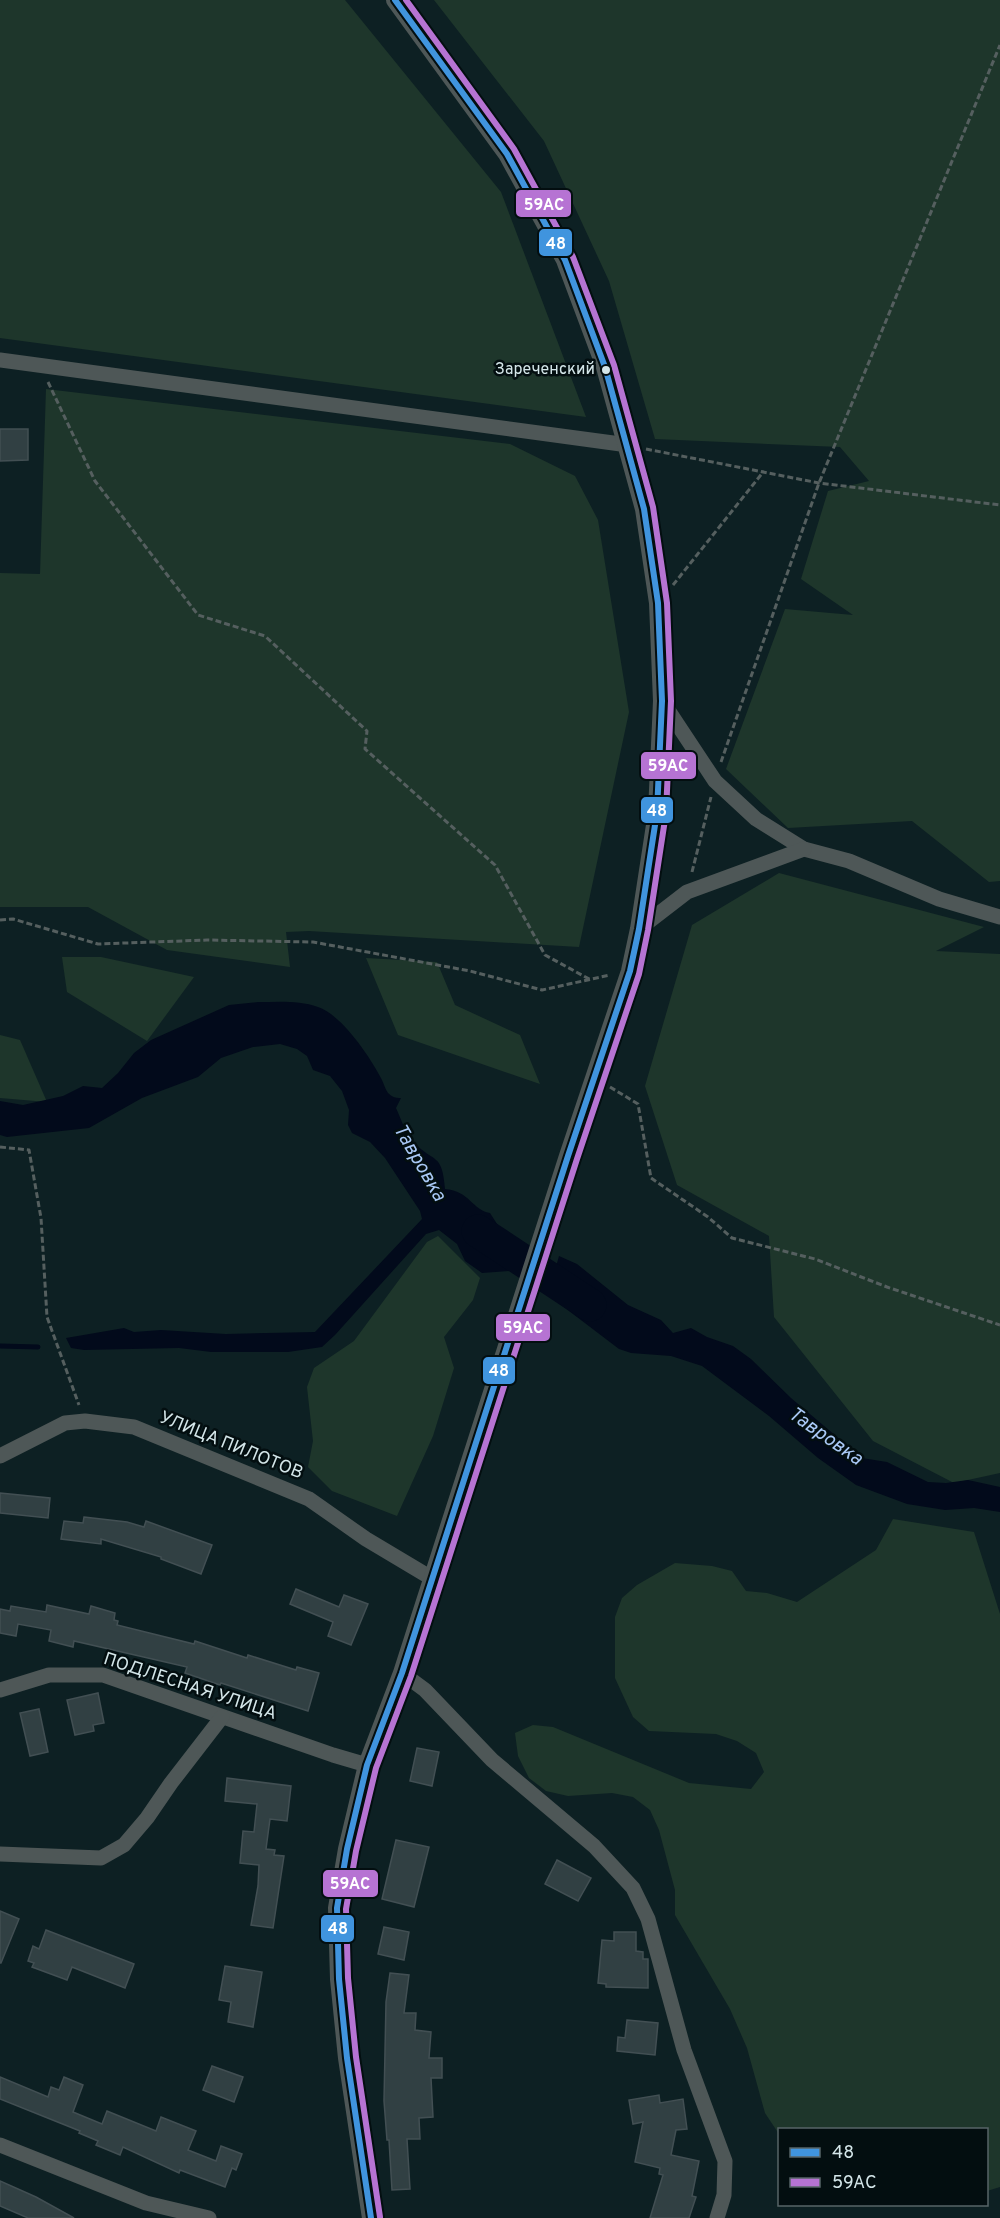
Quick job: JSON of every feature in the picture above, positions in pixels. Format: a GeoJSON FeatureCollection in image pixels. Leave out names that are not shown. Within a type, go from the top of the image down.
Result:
{"type":"FeatureCollection","features":[{"type":"Feature","properties":{"kind":"street"},"geometry":{"type":"LineString","coordinates":[[371,2218],[347,2058],[339,1979],[338,1908],[347,1849],[367,1765],[402,1673],[568,1156],[630,971],[639,929],[657,812],[662,701],[658,603],[644,508],[605,367],[565,260],[507,154],[394,0]]}},
{"type":"Feature","properties":{"kind":"street"},"geometry":{"type":"LineString","coordinates":[[0,360],[628,445]]}},
{"type":"Feature","properties":{"kind":"street"},"geometry":{"type":"LineString","coordinates":[[662,701],[715,781],[756,819],[804,849],[849,861],[939,899],[1000,917]]}},
{"type":"Feature","properties":{"kind":"street"},"geometry":{"type":"LineString","coordinates":[[639,929],[687,892],[804,849]]}},
{"type":"Feature","properties":{"kind":"street","name":"УЛИЦА ПИЛОТОВ"},"geometry":{"type":"LineString","coordinates":[[0,1456],[65,1423],[85,1421],[134,1427],[309,1499],[366,1539],[433,1579]]}},
{"type":"Feature","properties":{"kind":"street"},"geometry":{"type":"LineString","coordinates":[[402,1673],[425,1690],[492,1761],[594,1846],[633,1888],[648,1918],[684,2050],[725,2161],[724,2195],[717,2218]]}},
{"type":"Feature","properties":{"kind":"street","name":"ПОДЛЕСНАЯ УЛИЦА"},"geometry":{"type":"LineString","coordinates":[[0,1690],[49,1675],[103,1675],[222,1718],[367,1765]]}},
{"type":"Feature","properties":{"kind":"street"},"geometry":{"type":"LineString","coordinates":[[0,1854],[101,1858],[124,1845],[222,1718]]}},
{"type":"Feature","properties":{"kind":"street"},"geometry":{"type":"LineString","coordinates":[[0,2145],[146,2203],[209,2218]]}},
{"type":"Feature","properties":{"kind":"path"},"geometry":{"type":"LineString","coordinates":[[687,892],[715,781],[819,483],[1000,45]]}},
{"type":"Feature","properties":{"kind":"path"},"geometry":{"type":"LineString","coordinates":[[41,366],[95,481],[198,615],[265,636],[367,731],[365,749],[495,866],[545,955],[591,980]]}},
{"type":"Feature","properties":{"kind":"path"},"geometry":{"type":"LineString","coordinates":[[628,445],[819,483],[1000,505]]}},
{"type":"Feature","properties":{"kind":"path"},"geometry":{"type":"LineString","coordinates":[[658,603],[764,471]]}},
{"type":"Feature","properties":{"kind":"path"},"geometry":{"type":"LineString","coordinates":[[0,920],[13,919],[98,944],[207,940],[313,942],[470,971],[542,990],[630,971]]}},
{"type":"Feature","properties":{"kind":"path"},"geometry":{"type":"LineString","coordinates":[[594,1077],[638,1104],[651,1178],[708,1217],[732,1238],[814,1259],[887,1287],[1000,1325]]}},
{"type":"Feature","properties":{"kind":"path"},"geometry":{"type":"LineString","coordinates":[[0,1147],[29,1150],[41,1218],[47,1317],[85,1421]]}},
{"type":"Feature","properties":{"kind":"green space"},"geometry":{"type":"Polygon","coordinates":[[[0,0],[345,0],[501,192],[586,417],[0,338],[0,0]]]}},
{"type":"Feature","properties":{"kind":"green space"},"geometry":{"type":"Polygon","coordinates":[[[434,0],[1000,0],[1000,881],[989,882],[912,821],[788,828],[726,769],[785,609],[853,615],[801,579],[828,491],[869,481],[840,447],[655,439],[609,281],[544,141],[434,0]]]}},
{"type":"Feature","properties":{"kind":"green space"},"geometry":{"type":"Polygon","coordinates":[[[46,389],[510,444],[575,476],[598,520],[629,712],[579,947],[309,931],[286,932],[290,967],[167,950],[88,907],[0,907],[0,573],[40,574],[46,389]]]}},
{"type":"Feature","properties":{"kind":"green space"},"geometry":{"type":"Polygon","coordinates":[[[779,873],[984,927],[936,951],[1000,954],[1000,1473],[954,1483],[873,1441],[774,1317],[769,1236],[677,1185],[645,1086],[692,925],[779,873]]]}},
{"type":"Feature","properties":{"kind":"green space"},"geometry":{"type":"Polygon","coordinates":[[[62,957],[101,957],[194,977],[147,1041],[67,992],[62,957]]]}},
{"type":"Feature","properties":{"kind":"green space"},"geometry":{"type":"Polygon","coordinates":[[[366,958],[437,962],[455,1005],[520,1035],[540,1084],[398,1035],[366,958]]]}},
{"type":"Feature","properties":{"kind":"green space"},"geometry":{"type":"Polygon","coordinates":[[[0,1035],[20,1040],[47,1102],[0,1098],[0,1035]]]}},
{"type":"Feature","properties":{"kind":"green space"},"geometry":{"type":"Polygon","coordinates":[[[438,1236],[480,1278],[473,1300],[444,1337],[454,1368],[433,1436],[397,1516],[332,1491],[308,1467],[313,1441],[307,1387],[314,1368],[354,1341],[427,1242],[438,1236]]]}},
{"type":"Feature","properties":{"kind":"green space"},"geometry":{"type":"Polygon","coordinates":[[[893,1519],[974,1532],[1000,1614],[1000,2187],[988,2191],[988,2128],[778,2128],[778,2132],[765,2113],[747,2048],[730,2009],[675,1915],[675,1890],[659,1830],[650,1810],[633,1797],[612,1793],[568,1796],[546,1791],[529,1778],[518,1756],[515,1733],[533,1725],[553,1727],[689,1783],[751,1789],[764,1772],[756,1753],[737,1741],[716,1734],[649,1731],[633,1717],[615,1678],[615,1617],[622,1598],[637,1585],[675,1563],[712,1566],[732,1571],[746,1591],[767,1593],[797,1602],[876,1550],[893,1519]]]}},
{"type":"Feature","properties":{"kind":"water"},"geometry":{"type":"Polygon","coordinates":[[[258,1002],[303,1003],[318,1007],[337,1019],[346,1028],[371,1060],[388,1093],[401,1098],[396,1108],[406,1131],[413,1142],[439,1164],[444,1177],[445,1189],[460,1193],[479,1208],[490,1213],[499,1227],[519,1240],[509,1271],[482,1273],[465,1261],[457,1244],[439,1230],[426,1234],[322,1347],[288,1352],[211,1352],[179,1348],[84,1350],[71,1348],[66,1338],[124,1328],[134,1332],[161,1330],[226,1334],[315,1332],[422,1219],[420,1211],[385,1158],[370,1142],[352,1133],[348,1125],[349,1110],[342,1091],[330,1076],[313,1070],[307,1056],[297,1049],[280,1044],[253,1047],[221,1058],[198,1077],[142,1098],[89,1128],[7,1137],[0,1135],[0,1101],[23,1105],[63,1096],[83,1086],[102,1088],[134,1053],[151,1040],[229,1005],[258,1002]]]}},
{"type":"Feature","properties":{"kind":"water"},"geometry":{"type":"Polygon","coordinates":[[[559,1256],[577,1264],[628,1305],[661,1320],[673,1333],[691,1328],[707,1337],[733,1346],[751,1359],[791,1398],[862,1458],[887,1462],[928,1482],[946,1483],[968,1480],[1000,1487],[1000,1512],[974,1508],[945,1510],[907,1504],[856,1485],[818,1458],[769,1416],[702,1366],[671,1356],[631,1353],[619,1349],[548,1295],[559,1256]]]}},
{"type":"Feature","properties":{"kind":"building"},"geometry":{"type":"Polygon","coordinates":[[[0,429],[28,429],[28,460],[0,461],[0,429]]]}},
{"type":"Feature","properties":{"kind":"building"},"geometry":{"type":"Polygon","coordinates":[[[0,1493],[50,1498],[48,1518],[0,1513],[0,1493]]]}},
{"type":"Feature","properties":{"kind":"building"},"geometry":{"type":"Polygon","coordinates":[[[84,1517],[127,1522],[144,1527],[146,1521],[212,1545],[201,1574],[161,1559],[161,1557],[101,1539],[101,1544],[61,1539],[64,1521],[83,1523],[84,1517]]]}},
{"type":"Feature","properties":{"kind":"building"},"geometry":{"type":"Polygon","coordinates":[[[296,1589],[339,1607],[344,1595],[368,1604],[351,1645],[328,1636],[333,1622],[290,1604],[296,1589]]]}},
{"type":"Feature","properties":{"kind":"building"},"geometry":{"type":"Polygon","coordinates":[[[47,1605],[89,1614],[91,1606],[115,1613],[114,1620],[118,1621],[117,1625],[194,1644],[195,1641],[247,1658],[248,1655],[296,1670],[297,1667],[319,1673],[308,1711],[185,1673],[187,1667],[74,1641],[73,1647],[49,1641],[51,1630],[18,1624],[16,1636],[0,1633],[0,1609],[10,1611],[11,1606],[46,1612],[47,1605]]]}},
{"type":"Feature","properties":{"kind":"building"},"geometry":{"type":"Polygon","coordinates":[[[98,1693],[104,1723],[93,1725],[94,1731],[75,1735],[67,1700],[98,1693]]]}},
{"type":"Feature","properties":{"kind":"building"},"geometry":{"type":"Polygon","coordinates":[[[39,1709],[48,1752],[30,1756],[20,1713],[39,1709]]]}},
{"type":"Feature","properties":{"kind":"building"},"geometry":{"type":"Polygon","coordinates":[[[417,1748],[439,1752],[432,1786],[410,1781],[417,1748]]]}},
{"type":"Feature","properties":{"kind":"building"},"geometry":{"type":"Polygon","coordinates":[[[227,1778],[291,1786],[287,1821],[270,1819],[266,1849],[275,1850],[274,1855],[284,1856],[273,1928],[251,1925],[259,1865],[240,1863],[243,1831],[254,1832],[257,1804],[225,1801],[227,1778]]]}},
{"type":"Feature","properties":{"kind":"building"},"geometry":{"type":"Polygon","coordinates":[[[396,1840],[429,1847],[414,1907],[382,1899],[396,1840]]]}},
{"type":"Feature","properties":{"kind":"building"},"geometry":{"type":"Polygon","coordinates":[[[557,1860],[591,1878],[578,1901],[545,1884],[557,1860]]]}},
{"type":"Feature","properties":{"kind":"building"},"geometry":{"type":"Polygon","coordinates":[[[0,1911],[19,1919],[1,1963],[0,1963],[0,1911]]]}},
{"type":"Feature","properties":{"kind":"building"},"geometry":{"type":"Polygon","coordinates":[[[384,1927],[409,1932],[404,1960],[378,1954],[384,1927]]]}},
{"type":"Feature","properties":{"kind":"building"},"geometry":{"type":"Polygon","coordinates":[[[46,1930],[134,1964],[125,1988],[72,1967],[67,1980],[32,1967],[34,1963],[28,1961],[33,1946],[39,1949],[46,1930]]]}},
{"type":"Feature","properties":{"kind":"building"},"geometry":{"type":"Polygon","coordinates":[[[614,1932],[636,1932],[636,1951],[643,1952],[643,1959],[648,1959],[648,1988],[606,1987],[606,1984],[598,1983],[602,1940],[614,1941],[614,1932]]]}},
{"type":"Feature","properties":{"kind":"building"},"geometry":{"type":"Polygon","coordinates":[[[225,1966],[262,1972],[253,2027],[228,2022],[231,2002],[219,2000],[225,1966]]]}},
{"type":"Feature","properties":{"kind":"building"},"geometry":{"type":"Polygon","coordinates":[[[390,1973],[409,1975],[404,2013],[416,2013],[415,2030],[431,2032],[429,2058],[442,2058],[442,2078],[431,2078],[433,2117],[419,2118],[420,2139],[407,2139],[410,2189],[392,2190],[384,2101],[386,2002],[390,1973]]]}},
{"type":"Feature","properties":{"kind":"building"},"geometry":{"type":"Polygon","coordinates":[[[627,2020],[658,2023],[655,2055],[617,2051],[618,2037],[625,2038],[627,2020]]]}},
{"type":"Feature","properties":{"kind":"building"},"geometry":{"type":"Polygon","coordinates":[[[212,2066],[243,2077],[234,2102],[203,2090],[212,2066]]]}},
{"type":"Feature","properties":{"kind":"building"},"geometry":{"type":"Polygon","coordinates":[[[0,2077],[48,2097],[51,2087],[59,2090],[64,2077],[83,2085],[73,2112],[102,2124],[107,2111],[156,2131],[161,2117],[196,2131],[188,2150],[216,2161],[221,2146],[242,2154],[236,2170],[232,2168],[225,2187],[180,2170],[179,2173],[123,2147],[120,2155],[96,2145],[98,2141],[79,2133],[80,2131],[0,2099],[0,2077]]]}},
{"type":"Feature","properties":{"kind":"building"},"geometry":{"type":"Polygon","coordinates":[[[659,2095],[660,2103],[683,2099],[687,2129],[676,2130],[671,2155],[699,2161],[692,2196],[696,2197],[689,2218],[650,2218],[663,2175],[659,2174],[660,2168],[635,2162],[643,2122],[633,2124],[629,2100],[659,2095]]]}},
{"type":"Feature","properties":{"kind":"building"},"geometry":{"type":"Polygon","coordinates":[[[0,2181],[74,2218],[28,2218],[0,2206],[0,2181]]]}},
{"type":"Feature","properties":{"kind":"waterway","name":"Тавровка"},"geometry":{"type":"LineString","coordinates":[[478,1231],[590,1305]]}},
{"type":"Feature","properties":{"kind":"waterway"},"geometry":{"type":"LineString","coordinates":[[0,1346],[38,1347]]}},
{"type":"Feature","properties":{"kind":"transit line","name":"48"},"geometry":{"type":"LineString","coordinates":[[371,2218],[347,2058],[339,1979],[337,1908],[347,1849],[367,1765],[402,1673],[568,1156],[630,971],[639,929],[657,812],[662,701],[658,603],[644,509],[605,367],[565,260],[507,154],[395,0]]}},
{"type":"Feature","properties":{"kind":"transit line","name":"59АС"},"geometry":{"type":"LineString","coordinates":[[380,2217],[356,2057],[348,1978],[346,1909],[356,1851],[376,1768],[411,1676],[577,1159],[639,974],[666,813],[671,701],[667,603],[653,507],[614,365],[573,257],[514,149],[406,0]]}},
{"type":"Feature","properties":{"kind":"place","name":"Зареченский"},"geometry":{"type":"Point","coordinates":[606,370]}}]}
